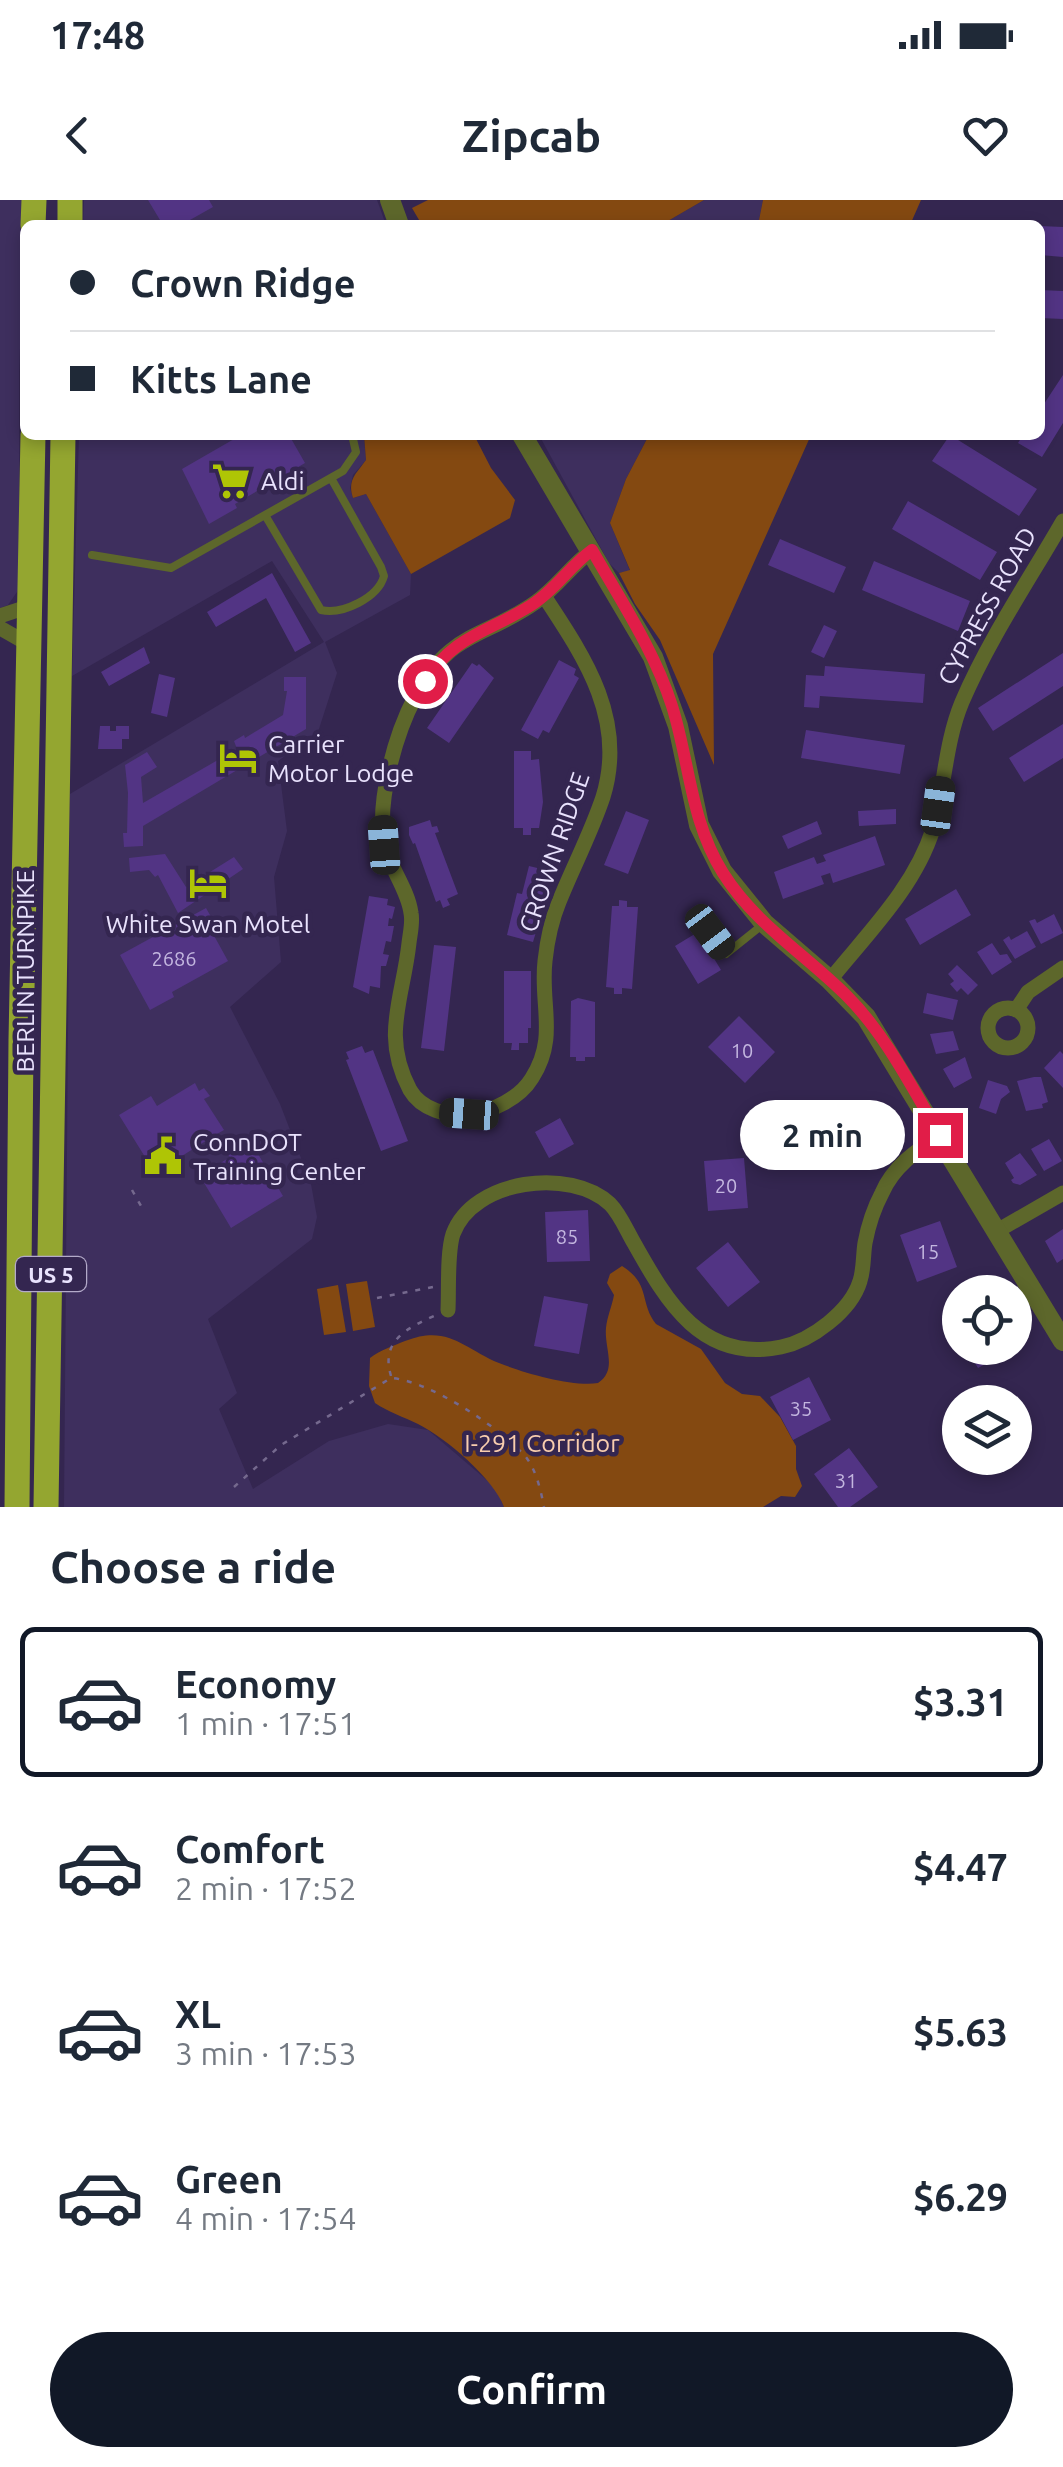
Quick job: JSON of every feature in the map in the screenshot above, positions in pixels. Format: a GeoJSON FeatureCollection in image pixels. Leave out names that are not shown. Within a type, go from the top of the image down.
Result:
{"type":"FeatureCollection","features":[{"type":"Feature","properties":{"kind":"highway","name":"BERLIN TURNPIKE"},"geometry":{"type":"LineString","coordinates":[[17,1507],[33,440]]}},
{"type":"Feature","properties":{"kind":"highway","name":"BERLIN TURNPIKE"},"geometry":{"type":"LineString","coordinates":[[46,1507],[63,440]]}},
{"type":"Feature","properties":{"kind":"highway"},"geometry":{"type":"LineString","coordinates":[[30,679],[48,680],[60,694]]}},
{"type":"Feature","properties":{"kind":"highway"},"geometry":{"type":"LineString","coordinates":[[21,1040],[56,1041]]}},
{"type":"Feature","properties":{"kind":"street"},"geometry":{"type":"LineString","coordinates":[[525,440],[642,635],[678,726],[692,802],[704,836],[737,892],[764,923],[849,998],[880,1037],[1063,1341]]}},
{"type":"Feature","properties":{"kind":"street","name":"CYPRESS ROAD"},"geometry":{"type":"LineString","coordinates":[[830,980],[906,884],[924,853],[938,806],[946,750],[962,701],[1063,521]]}},
{"type":"Feature","properties":{"kind":"street","name":"CROWN RIDGE"},"geometry":{"type":"LineString","coordinates":[[544,596],[580,651],[602,696],[610,743],[608,779],[557,907],[545,962],[548,1048],[531,1081],[505,1104],[469,1114],[438,1112],[414,1098],[398,1067],[393,1028],[412,914],[384,845],[382,810],[390,766],[414,698],[436,664],[458,643],[544,596],[592,550]]}},
{"type":"Feature","properties":{"kind":"street"},"geometry":{"type":"LineString","coordinates":[[0,616],[30,606]]}},
{"type":"Feature","properties":{"kind":"street"},"geometry":{"type":"LineString","coordinates":[[0,628],[30,645]]}},
{"type":"Feature","properties":{"kind":"street"},"geometry":{"type":"LineString","coordinates":[[1016,1010],[1028,992],[1063,968]]}},
{"type":"Feature","properties":{"kind":"street"},"geometry":{"type":"LineString","coordinates":[[448,1310],[453,1234],[467,1212],[497,1192],[531,1182],[560,1182],[589,1188],[613,1206],[662,1292],[708,1338],[742,1348],[783,1347],[817,1331],[842,1309],[860,1282],[866,1239],[887,1182],[908,1158],[940,1135]]}},
{"type":"Feature","properties":{"kind":"street"},"geometry":{"type":"LineString","coordinates":[[997,1231],[1063,1193]]}},
{"type":"Feature","properties":{"kind":"lane"},"geometry":{"type":"LineString","coordinates":[[92,554],[171,568],[331,478],[354,460],[354,440]]}},
{"type":"Feature","properties":{"kind":"lane"},"geometry":{"type":"LineString","coordinates":[[265,515],[321,610],[339,611],[375,592],[384,576],[381,567],[331,478]]}},
{"type":"Feature","properties":{"kind":"lane"},"geometry":{"type":"LineString","coordinates":[[710,932],[726,954],[764,923]]}},
{"type":"Feature","properties":{"kind":"path"},"geometry":{"type":"LineString","coordinates":[[132,1190],[142,1206]]}},
{"type":"Feature","properties":{"kind":"path"},"geometry":{"type":"LineString","coordinates":[[377,1298],[450,1284]]}},
{"type":"Feature","properties":{"kind":"path"},"geometry":{"type":"LineString","coordinates":[[392,1378],[388,1356],[393,1340],[410,1326],[448,1310]]}},
{"type":"Feature","properties":{"kind":"path"},"geometry":{"type":"LineString","coordinates":[[234,1487],[281,1445],[392,1378],[405,1378],[428,1388],[492,1429],[526,1458],[541,1490],[544,1507]]}},
{"type":"Feature","properties":{"kind":"shaded area"},"geometry":{"type":"Polygon","coordinates":[[[0,200],[26,200],[25,220],[20,220],[19,589],[8,605],[0,608],[0,200]]]}},
{"type":"Feature","properties":{"kind":"shaded area"},"geometry":{"type":"Polygon","coordinates":[[[84,200],[377,200],[384,220],[83,220],[84,200]]]}},
{"type":"Feature","properties":{"kind":"shaded area"},"geometry":{"type":"Polygon","coordinates":[[[704,200],[763,200],[759,220],[670,220],[704,200]]]}},
{"type":"Feature","properties":{"kind":"shaded area"},"geometry":{"type":"Polygon","coordinates":[[[79,440],[364,440],[366,460],[353,475],[350,488],[353,498],[366,494],[411,574],[410,595],[325,642],[337,673],[318,732],[278,761],[287,831],[274,877],[281,962],[230,1007],[280,1104],[311,1184],[317,1217],[312,1239],[208,1319],[237,1393],[219,1409],[253,1489],[329,1441],[388,1424],[428,1430],[496,1488],[504,1507],[64,1507],[70,794],[324,642],[272,561],[72,676],[79,440]]]}},
{"type":"Feature","properties":{"kind":"shaded area"},"geometry":{"type":"Polygon","coordinates":[[[542,440],[646,440],[626,479],[610,523],[630,571],[619,573],[609,563],[542,440]]]}},
{"type":"Feature","properties":{"kind":"green space"},"geometry":{"type":"Polygon","coordinates":[[[428,200],[704,200],[670,220],[419,220],[412,208],[428,200]]]}},
{"type":"Feature","properties":{"kind":"green space"},"geometry":{"type":"Polygon","coordinates":[[[763,200],[921,200],[912,220],[759,220],[763,200]]]}},
{"type":"Feature","properties":{"kind":"green space"},"geometry":{"type":"Polygon","coordinates":[[[364,440],[477,440],[515,500],[510,518],[411,574],[366,494],[353,498],[352,482],[366,460],[364,440]]]}},
{"type":"Feature","properties":{"kind":"green space"},"geometry":{"type":"Polygon","coordinates":[[[646,440],[809,440],[713,654],[714,765],[660,640],[619,573],[630,570],[610,523],[626,479],[646,440]]]}},
{"type":"Feature","properties":{"kind":"green space","name":"I-291 Corridor"},"geometry":{"type":"Polygon","coordinates":[[[622,1266],[641,1286],[656,1324],[701,1349],[725,1383],[742,1394],[760,1396],[780,1417],[796,1446],[796,1469],[802,1486],[795,1497],[781,1496],[763,1507],[504,1507],[480,1472],[455,1449],[429,1430],[375,1403],[369,1386],[370,1358],[420,1336],[455,1340],[499,1363],[535,1375],[598,1383],[609,1365],[606,1328],[614,1295],[607,1283],[610,1274],[622,1266]]]}},
{"type":"Feature","properties":{"kind":"green space"},"geometry":{"type":"Polygon","coordinates":[[[367,1281],[375,1327],[353,1331],[346,1284],[367,1281]]]}},
{"type":"Feature","properties":{"kind":"green space"},"geometry":{"type":"Polygon","coordinates":[[[338,1285],[346,1332],[324,1335],[317,1289],[338,1285]]]}},
{"type":"Feature","properties":{"kind":"building"},"geometry":{"type":"Polygon","coordinates":[[[148,200],[209,200],[213,207],[190,220],[160,220],[148,200]]]}},
{"type":"Feature","properties":{"kind":"building"},"geometry":{"type":"Polygon","coordinates":[[[1045,226],[1063,227],[1063,257],[1045,255],[1045,226]]]}},
{"type":"Feature","properties":{"kind":"building"},"geometry":{"type":"Polygon","coordinates":[[[1045,290],[1063,291],[1063,319],[1045,318],[1045,290]]]}},
{"type":"Feature","properties":{"kind":"building"},"geometry":{"type":"Polygon","coordinates":[[[1063,375],[1063,423],[1042,457],[1018,443],[1045,440],[1045,402],[1063,375]]]}},
{"type":"Feature","properties":{"kind":"building","name":"Aldi"},"geometry":{"type":"Polygon","coordinates":[[[232,440],[292,440],[305,463],[209,524],[182,469],[232,440]]]}},
{"type":"Feature","properties":{"kind":"building"},"geometry":{"type":"Polygon","coordinates":[[[947,440],[958,440],[1037,489],[1019,516],[932,461],[947,440]]]}},
{"type":"Feature","properties":{"kind":"building"},"geometry":{"type":"Polygon","coordinates":[[[908,501],[997,552],[980,580],[892,529],[908,501]]]}},
{"type":"Feature","properties":{"kind":"building"},"geometry":{"type":"Polygon","coordinates":[[[780,539],[846,567],[834,593],[768,565],[780,539]]]}},
{"type":"Feature","properties":{"kind":"building"},"geometry":{"type":"Polygon","coordinates":[[[874,561],[970,601],[958,631],[862,590],[874,561]]]}},
{"type":"Feature","properties":{"kind":"building"},"geometry":{"type":"Polygon","coordinates":[[[272,573],[311,643],[295,652],[266,598],[216,627],[207,612],[272,573]]]}},
{"type":"Feature","properties":{"kind":"building"},"geometry":{"type":"Polygon","coordinates":[[[824,625],[837,631],[824,658],[811,652],[824,625]]]}},
{"type":"Feature","properties":{"kind":"building"},"geometry":{"type":"Polygon","coordinates":[[[144,647],[150,663],[109,686],[101,672],[144,647]]]}},
{"type":"Feature","properties":{"kind":"building"},"geometry":{"type":"Polygon","coordinates":[[[1063,653],[1063,686],[993,731],[978,708],[1063,653]]]}},
{"type":"Feature","properties":{"kind":"building"},"geometry":{"type":"Polygon","coordinates":[[[559,660],[576,669],[574,675],[579,678],[549,733],[543,730],[538,739],[521,730],[559,660]]]}},
{"type":"Feature","properties":{"kind":"building"},"geometry":{"type":"Polygon","coordinates":[[[472,663],[479,664],[494,678],[449,743],[427,728],[472,663]]]}},
{"type":"Feature","properties":{"kind":"building"},"geometry":{"type":"Polygon","coordinates":[[[825,666],[925,674],[923,703],[820,696],[819,708],[804,707],[806,675],[824,676],[825,666]]]}},
{"type":"Feature","properties":{"kind":"building"},"geometry":{"type":"Polygon","coordinates":[[[159,674],[175,678],[167,717],[151,713],[159,674]]]}},
{"type":"Feature","properties":{"kind":"building","name":"Carrier Motor Lodge"},"geometry":{"type":"Polygon","coordinates":[[[284,677],[306,677],[306,729],[143,826],[143,846],[124,847],[128,793],[125,765],[147,752],[157,767],[141,777],[143,803],[237,749],[234,741],[283,715],[287,691],[284,677]]]}},
{"type":"Feature","properties":{"kind":"building"},"geometry":{"type":"Polygon","coordinates":[[[1063,724],[1063,758],[1024,782],[1009,758],[1063,724]]]}},
{"type":"Feature","properties":{"kind":"building"},"geometry":{"type":"Polygon","coordinates":[[[100,726],[116,731],[116,726],[129,726],[129,739],[122,739],[122,749],[98,749],[100,726]]]}},
{"type":"Feature","properties":{"kind":"building"},"geometry":{"type":"Polygon","coordinates":[[[806,730],[905,745],[900,774],[801,758],[806,730]]]}},
{"type":"Feature","properties":{"kind":"building"},"geometry":{"type":"Polygon","coordinates":[[[514,751],[531,751],[531,760],[539,759],[543,802],[539,828],[531,828],[531,835],[523,835],[523,828],[514,828],[514,751]]]}},
{"type":"Feature","properties":{"kind":"building"},"geometry":{"type":"Polygon","coordinates":[[[896,809],[896,824],[859,826],[858,811],[896,809]]]}},
{"type":"Feature","properties":{"kind":"building"},"geometry":{"type":"Polygon","coordinates":[[[626,811],[649,820],[628,874],[604,865],[626,811]]]}},
{"type":"Feature","properties":{"kind":"building"},"geometry":{"type":"Polygon","coordinates":[[[430,820],[432,827],[437,826],[439,832],[435,833],[458,894],[447,899],[450,905],[443,908],[440,900],[436,902],[409,835],[409,827],[430,820]]]}},
{"type":"Feature","properties":{"kind":"building"},"geometry":{"type":"Polygon","coordinates":[[[817,821],[822,834],[788,849],[782,836],[817,821]]]}},
{"type":"Feature","properties":{"kind":"building"},"geometry":{"type":"Polygon","coordinates":[[[875,836],[885,865],[833,883],[830,873],[821,876],[824,884],[783,899],[774,872],[814,857],[817,864],[826,861],[823,855],[875,836]]]}},
{"type":"Feature","properties":{"kind":"building","name":"White Swan Motel"},"geometry":{"type":"Polygon","coordinates":[[[165,854],[186,887],[234,857],[243,869],[178,913],[158,875],[155,877],[149,870],[130,872],[129,858],[165,854]]]}},
{"type":"Feature","properties":{"kind":"building"},"geometry":{"type":"Polygon","coordinates":[[[529,866],[554,872],[533,942],[507,935],[517,893],[522,894],[529,866]]]}},
{"type":"Feature","properties":{"kind":"building"},"geometry":{"type":"Polygon","coordinates":[[[956,889],[971,915],[920,945],[905,919],[956,889]]]}},
{"type":"Feature","properties":{"kind":"building"},"geometry":{"type":"Polygon","coordinates":[[[369,896],[388,899],[387,905],[395,907],[392,919],[389,918],[388,926],[394,926],[391,942],[386,941],[383,954],[389,955],[386,966],[381,966],[380,988],[370,986],[369,994],[353,987],[369,896]]]}},
{"type":"Feature","properties":{"kind":"building"},"geometry":{"type":"Polygon","coordinates":[[[619,900],[627,901],[627,907],[638,907],[632,989],[622,988],[622,994],[614,994],[614,988],[606,987],[612,906],[619,906],[619,900]]]}},
{"type":"Feature","properties":{"kind":"building"},"geometry":{"type":"Polygon","coordinates":[[[206,908],[218,929],[212,932],[228,961],[172,992],[174,997],[150,1010],[120,955],[206,908]]]}},
{"type":"Feature","properties":{"kind":"building"},"geometry":{"type":"Polygon","coordinates":[[[1054,914],[1063,933],[1041,944],[1029,921],[1035,919],[1037,923],[1054,914]]]}},
{"type":"Feature","properties":{"kind":"building"},"geometry":{"type":"Polygon","coordinates":[[[1027,931],[1036,947],[1015,959],[1003,940],[1027,931]]]}},
{"type":"Feature","properties":{"kind":"building"},"geometry":{"type":"Polygon","coordinates":[[[698,932],[721,970],[698,984],[675,946],[698,932]]]}},
{"type":"Feature","properties":{"kind":"building"},"geometry":{"type":"Polygon","coordinates":[[[992,943],[1000,955],[1007,954],[1012,962],[992,975],[977,952],[992,943]]]}},
{"type":"Feature","properties":{"kind":"building"},"geometry":{"type":"Polygon","coordinates":[[[434,945],[456,947],[444,1051],[421,1048],[434,945]]]}},
{"type":"Feature","properties":{"kind":"building"},"geometry":{"type":"Polygon","coordinates":[[[957,965],[978,985],[968,995],[961,988],[957,992],[950,984],[954,981],[948,974],[957,965]]]}},
{"type":"Feature","properties":{"kind":"building"},"geometry":{"type":"Polygon","coordinates":[[[504,971],[531,971],[531,1028],[528,1043],[519,1043],[519,1050],[511,1050],[512,1043],[504,1043],[504,971]]]}},
{"type":"Feature","properties":{"kind":"building"},"geometry":{"type":"Polygon","coordinates":[[[927,993],[958,1000],[953,1020],[923,1013],[927,993]]]}},
{"type":"Feature","properties":{"kind":"building"},"geometry":{"type":"Polygon","coordinates":[[[578,998],[595,1002],[595,1057],[585,1057],[585,1061],[570,1057],[571,1001],[578,998]]]}},
{"type":"Feature","properties":{"kind":"building"},"geometry":{"type":"Polygon","coordinates":[[[739,1016],[775,1052],[745,1083],[708,1047],[739,1016]]]}},
{"type":"Feature","properties":{"kind":"building"},"geometry":{"type":"Polygon","coordinates":[[[953,1031],[959,1050],[936,1054],[930,1034],[953,1031]]]}},
{"type":"Feature","properties":{"kind":"building"},"geometry":{"type":"Polygon","coordinates":[[[362,1046],[365,1053],[373,1050],[408,1141],[381,1151],[346,1060],[346,1052],[362,1046]]]}},
{"type":"Feature","properties":{"kind":"building"},"geometry":{"type":"Polygon","coordinates":[[[1060,1051],[1063,1054],[1063,1088],[1044,1068],[1060,1051]]]}},
{"type":"Feature","properties":{"kind":"building"},"geometry":{"type":"Polygon","coordinates":[[[965,1057],[972,1078],[954,1088],[943,1069],[965,1057]]]}},
{"type":"Feature","properties":{"kind":"building"},"geometry":{"type":"Polygon","coordinates":[[[1041,1077],[1048,1102],[1042,1104],[1043,1108],[1026,1111],[1017,1081],[1041,1077]]]}},
{"type":"Feature","properties":{"kind":"building"},"geometry":{"type":"Polygon","coordinates":[[[988,1080],[1007,1086],[1010,1092],[1001,1099],[996,1114],[979,1108],[988,1080]]]}},
{"type":"Feature","properties":{"kind":"building","name":"ConnDOT Training Center"},"geometry":{"type":"Polygon","coordinates":[[[195,1083],[199,1091],[204,1088],[210,1096],[204,1099],[224,1130],[217,1134],[220,1138],[235,1154],[252,1144],[283,1196],[231,1228],[200,1176],[230,1157],[212,1137],[155,1173],[119,1115],[151,1096],[157,1106],[195,1083]]]}},
{"type":"Feature","properties":{"kind":"building"},"geometry":{"type":"Polygon","coordinates":[[[560,1118],[574,1144],[549,1158],[535,1132],[560,1118]]]}},
{"type":"Feature","properties":{"kind":"building"},"geometry":{"type":"Polygon","coordinates":[[[1049,1139],[1062,1161],[1044,1171],[1031,1149],[1049,1139]]]}},
{"type":"Feature","properties":{"kind":"building"},"geometry":{"type":"Polygon","coordinates":[[[1020,1153],[1037,1175],[1020,1185],[1013,1183],[1005,1163],[1020,1153]]]}},
{"type":"Feature","properties":{"kind":"building"},"geometry":{"type":"Polygon","coordinates":[[[744,1158],[748,1208],[708,1211],[704,1161],[744,1158]]]}},
{"type":"Feature","properties":{"kind":"building"},"geometry":{"type":"Polygon","coordinates":[[[588,1210],[590,1261],[547,1262],[545,1212],[588,1210]]]}},
{"type":"Feature","properties":{"kind":"building"},"geometry":{"type":"Polygon","coordinates":[[[940,1221],[957,1267],[917,1282],[900,1235],[940,1221]]]}},
{"type":"Feature","properties":{"kind":"building"},"geometry":{"type":"Polygon","coordinates":[[[1063,1229],[1063,1259],[1057,1263],[1045,1241],[1063,1229]]]}},
{"type":"Feature","properties":{"kind":"building"},"geometry":{"type":"Polygon","coordinates":[[[728,1242],[760,1282],[728,1307],[696,1268],[728,1242]]]}},
{"type":"Feature","properties":{"kind":"building"},"geometry":{"type":"Polygon","coordinates":[[[544,1296],[588,1304],[579,1354],[534,1346],[544,1296]]]}},
{"type":"Feature","properties":{"kind":"building"},"geometry":{"type":"Polygon","coordinates":[[[809,1377],[831,1420],[793,1440],[770,1397],[809,1377]]]}},
{"type":"Feature","properties":{"kind":"building"},"geometry":{"type":"Polygon","coordinates":[[[849,1448],[878,1487],[850,1507],[838,1507],[814,1474],[849,1448]]]}},
{"type":"Feature","properties":{"kind":"place","name":"Aldi"},"geometry":{"type":"Point","coordinates":[231,481]}},
{"type":"Feature","properties":{"kind":"place","name":"Carrier Motor Lodge"},"geometry":{"type":"Point","coordinates":[238,758]}},
{"type":"Feature","properties":{"kind":"place","name":"White Swan Motel"},"geometry":{"type":"Point","coordinates":[208,883]}},
{"type":"Feature","properties":{"kind":"place","name":"ConnDOT Training Center"},"geometry":{"type":"Point","coordinates":[163,1156]}},
{"type":"Feature","properties":{"kind":"route"},"geometry":{"type":"LineString","coordinates":[[425,681],[458,643],[533,604],[592,550],[653,656],[678,726],[699,824],[722,870],[764,923],[866,1017],[940,1135]]}}]}
